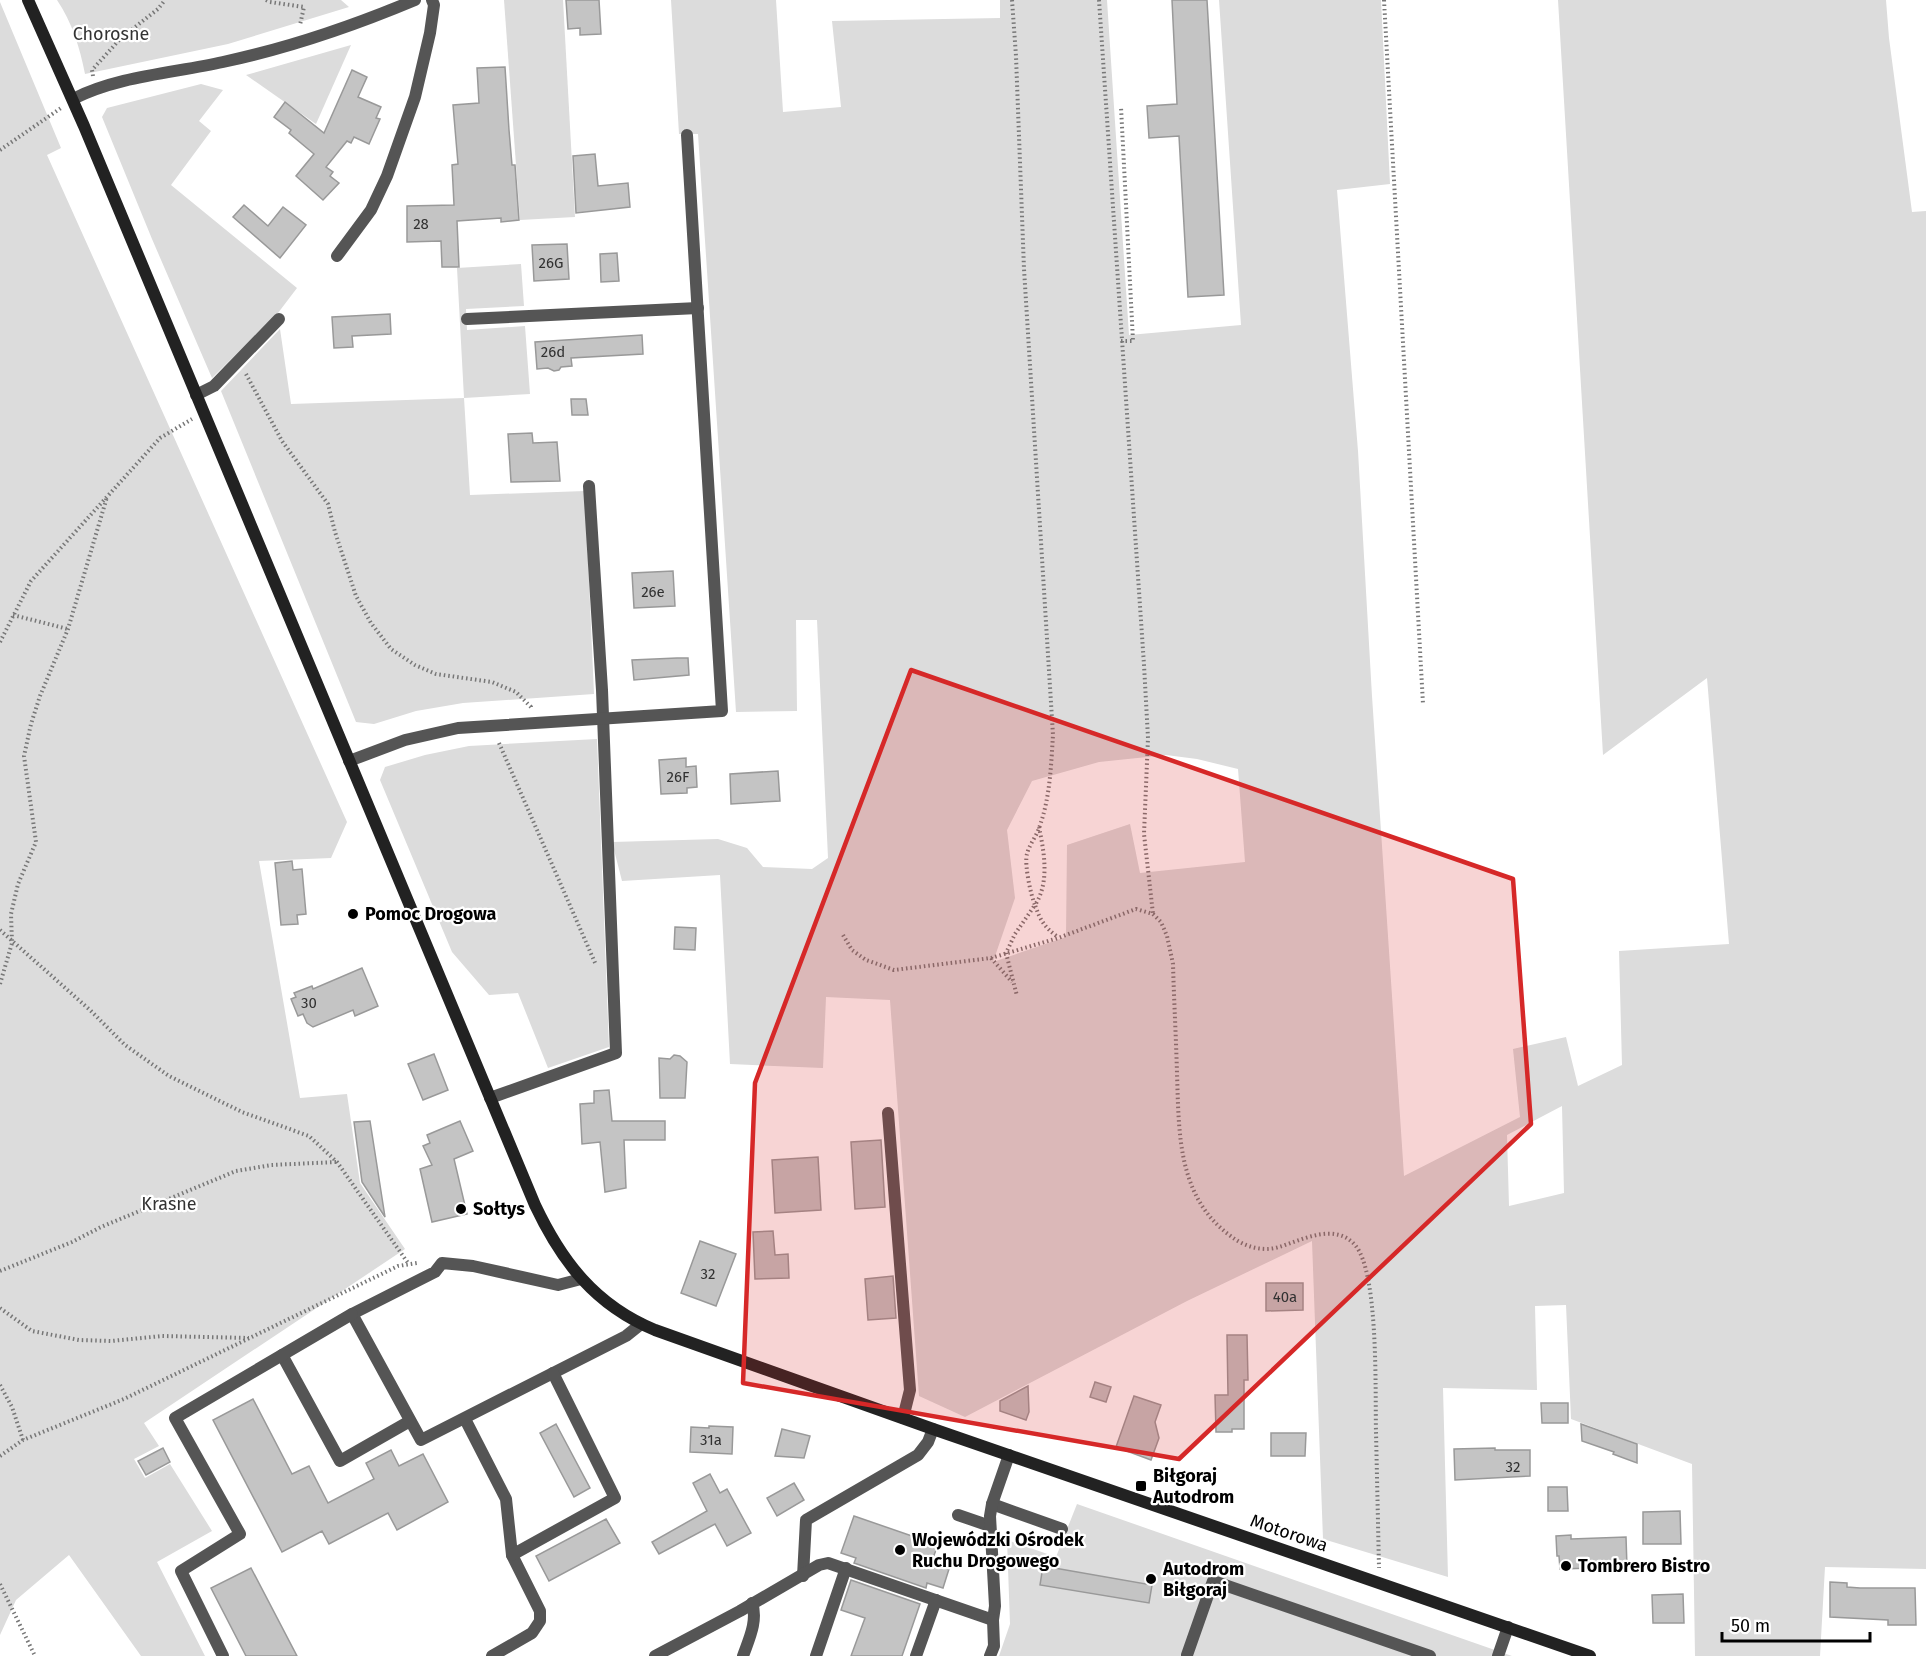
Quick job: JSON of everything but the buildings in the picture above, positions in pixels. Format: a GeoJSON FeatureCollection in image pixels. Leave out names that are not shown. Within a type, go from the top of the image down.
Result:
{"type":"FeatureCollection","features":[{"type":"Feature","properties":{"kind":"street","name":"Motorowa"},"geometry":{"type":"LineString","coordinates":[[28,0],[73,99],[547,1230],[581,1279],[606,1303],[641,1324],[903,1418],[1590,1656]]}},
{"type":"Feature","properties":{"kind":"street"},"geometry":{"type":"LineString","coordinates":[[73,99],[94,88],[225,62],[297,44],[415,0]]}},
{"type":"Feature","properties":{"kind":"street"},"geometry":{"type":"LineString","coordinates":[[337,256],[371,210],[387,176],[421,75],[430,33],[434,5],[432,0]]}},
{"type":"Feature","properties":{"kind":"street"},"geometry":{"type":"LineString","coordinates":[[349,762],[387,746],[440,731],[476,726],[722,711],[687,135]]}},
{"type":"Feature","properties":{"kind":"street"},"geometry":{"type":"LineString","coordinates":[[467,319],[698,308]]}},
{"type":"Feature","properties":{"kind":"street"},"geometry":{"type":"LineString","coordinates":[[196,395],[214,386],[279,320]]}},
{"type":"Feature","properties":{"kind":"street"},"geometry":{"type":"LineString","coordinates":[[490,1098],[616,1053],[604,718],[589,486]]}},
{"type":"Feature","properties":{"kind":"street"},"geometry":{"type":"LineString","coordinates":[[888,1113],[910,1390],[903,1418]]}},
{"type":"Feature","properties":{"kind":"street"},"geometry":{"type":"LineString","coordinates":[[223,1656],[181,1571],[240,1534],[175,1418],[352,1314],[435,1272],[442,1263],[473,1266],[558,1285],[581,1279]]}},
{"type":"Feature","properties":{"kind":"street"},"geometry":{"type":"LineString","coordinates":[[352,1314],[421,1440],[626,1336],[641,1324]]}},
{"type":"Feature","properties":{"kind":"street"},"geometry":{"type":"LineString","coordinates":[[282,1355],[340,1461],[410,1421]]}},
{"type":"Feature","properties":{"kind":"street"},"geometry":{"type":"LineString","coordinates":[[512,1555],[615,1498],[553,1373]]}},
{"type":"Feature","properties":{"kind":"street"},"geometry":{"type":"LineString","coordinates":[[465,1419],[506,1499],[512,1555],[540,1611],[540,1621],[532,1633],[492,1656]]}},
{"type":"Feature","properties":{"kind":"street"},"geometry":{"type":"LineString","coordinates":[[803,1576],[806,1520],[918,1455],[938,1430]]}},
{"type":"Feature","properties":{"kind":"street"},"geometry":{"type":"LineString","coordinates":[[990,1656],[994,1646],[995,1606],[990,1526],[992,1504],[1009,1455]]}},
{"type":"Feature","properties":{"kind":"street"},"geometry":{"type":"LineString","coordinates":[[992,1504],[1062,1528]]}},
{"type":"Feature","properties":{"kind":"street"},"geometry":{"type":"LineString","coordinates":[[958,1515],[990,1526]]}},
{"type":"Feature","properties":{"kind":"street"},"geometry":{"type":"LineString","coordinates":[[655,1656],[803,1576],[819,1565],[828,1563],[993,1620]]}},
{"type":"Feature","properties":{"kind":"street"},"geometry":{"type":"LineString","coordinates":[[816,1656],[846,1568]]}},
{"type":"Feature","properties":{"kind":"street"},"geometry":{"type":"LineString","coordinates":[[1187,1655],[1212,1581],[1430,1656]]}},
{"type":"Feature","properties":{"kind":"street"},"geometry":{"type":"LineString","coordinates":[[916,1656],[936,1600]]}},
{"type":"Feature","properties":{"kind":"street"},"geometry":{"type":"LineString","coordinates":[[743,1656],[754,1620],[755,1611],[752,1604]]}},
{"type":"Feature","properties":{"kind":"street"},"geometry":{"type":"LineString","coordinates":[[1498,1656],[1508,1628]]}},
{"type":"Feature","properties":{"kind":"path"},"geometry":{"type":"LineString","coordinates":[[94,88],[92,70],[121,38],[158,9],[165,0]]}},
{"type":"Feature","properties":{"kind":"path"},"geometry":{"type":"LineString","coordinates":[[266,0],[304,7],[297,44]]}},
{"type":"Feature","properties":{"kind":"path"},"geometry":{"type":"LineString","coordinates":[[1012,0],[1024,269],[1053,735],[1050,780],[1039,827],[1027,855],[1026,866],[1040,920],[1047,930],[1058,938]]}},
{"type":"Feature","properties":{"kind":"path"},"geometry":{"type":"LineString","coordinates":[[1099,0],[1144,666],[1148,738],[1144,834],[1153,914]]}},
{"type":"Feature","properties":{"kind":"path"},"geometry":{"type":"LineString","coordinates":[[1384,0],[1423,704]]}},
{"type":"Feature","properties":{"kind":"path"},"geometry":{"type":"LineString","coordinates":[[0,150],[73,99]]}},
{"type":"Feature","properties":{"kind":"path"},"geometry":{"type":"LineString","coordinates":[[1121,107],[1133,341],[1121,341]]}},
{"type":"Feature","properties":{"kind":"path"},"geometry":{"type":"LineString","coordinates":[[239,360],[282,441],[328,504],[356,597],[371,623],[392,649],[415,665],[436,674],[492,682],[516,692],[531,707],[533,722]]}},
{"type":"Feature","properties":{"kind":"path"},"geometry":{"type":"LineString","coordinates":[[0,642],[31,581],[160,438],[203,413]]}},
{"type":"Feature","properties":{"kind":"path"},"geometry":{"type":"LineString","coordinates":[[0,984],[12,943],[11,914],[18,884],[36,842],[24,756],[31,724],[68,629],[107,497]]}},
{"type":"Feature","properties":{"kind":"path"},"geometry":{"type":"LineString","coordinates":[[13,615],[68,629]]}},
{"type":"Feature","properties":{"kind":"path"},"geometry":{"type":"LineString","coordinates":[[499,743],[601,975]]}},
{"type":"Feature","properties":{"kind":"path"},"geometry":{"type":"LineString","coordinates":[[1017,996],[1006,953],[1015,934],[1041,896],[1045,866],[1039,827]]}},
{"type":"Feature","properties":{"kind":"path"},"geometry":{"type":"LineString","coordinates":[[843,935],[852,950],[866,960],[894,970],[991,958],[1058,938],[1136,909],[1153,914],[1161,922],[1167,936],[1173,964],[1180,1144],[1191,1184],[1200,1203],[1225,1232],[1245,1245],[1255,1248],[1276,1248],[1322,1234],[1331,1234],[1349,1239],[1356,1246],[1366,1267],[1373,1317],[1379,1583]]}},
{"type":"Feature","properties":{"kind":"path"},"geometry":{"type":"LineString","coordinates":[[0,930],[90,1010],[125,1045],[169,1076],[242,1112],[309,1136],[337,1162],[408,1263]]}},
{"type":"Feature","properties":{"kind":"path"},"geometry":{"type":"LineString","coordinates":[[991,958],[1014,985]]}},
{"type":"Feature","properties":{"kind":"path"},"geometry":{"type":"LineString","coordinates":[[0,1271],[236,1172],[271,1165],[337,1162]]}},
{"type":"Feature","properties":{"kind":"path"},"geometry":{"type":"LineString","coordinates":[[0,1456],[23,1440],[123,1399],[398,1266]]}},
{"type":"Feature","properties":{"kind":"path"},"geometry":{"type":"LineString","coordinates":[[0,1308],[32,1331],[79,1340],[111,1341],[162,1336],[250,1338]]}},
{"type":"Feature","properties":{"kind":"path"},"geometry":{"type":"LineString","coordinates":[[0,1385],[12,1407],[23,1440]]}},
{"type":"Feature","properties":{"kind":"path"},"geometry":{"type":"LineString","coordinates":[[0,1584],[35,1656]]}},
{"type":"Feature","properties":{"kind":"highlighted area"},"geometry":{"type":"Polygon","coordinates":[[[911,670],[1513,879],[1531,1124],[1179,1459],[743,1383],[755,1083],[911,670]]]}},
{"type":"Feature","properties":{"kind":"green space","name":"Chorosne"},"geometry":{"type":"Polygon","coordinates":[[[57,0],[341,0],[349,7],[228,44],[85,74],[75,36],[57,0]]]}},
{"type":"Feature","properties":{"kind":"green space"},"geometry":{"type":"Polygon","coordinates":[[[504,0],[563,0],[575,217],[520,220],[504,0]]]}},
{"type":"Feature","properties":{"kind":"green space"},"geometry":{"type":"Polygon","coordinates":[[[671,0],[776,0],[783,112],[841,107],[832,21],[1000,18],[1000,0],[1107,0],[1129,335],[1241,325],[1219,0],[1381,0],[1390,184],[1337,190],[1358,451],[1404,1176],[1520,1117],[1513,1049],[1566,1037],[1578,1086],[1622,1065],[1619,951],[1729,944],[1707,678],[1603,755],[1558,0],[1886,0],[1912,212],[1926,211],[1926,1569],[1825,1567],[1820,1656],[1695,1656],[1692,1464],[1571,1419],[1566,1305],[1535,1306],[1537,1390],[1443,1388],[1448,1577],[1323,1539],[1312,1241],[1187,1301],[965,1417],[919,1396],[890,1000],[826,997],[823,1068],[730,1064],[720,875],[622,881],[612,842],[718,839],[747,848],[763,867],[812,869],[828,858],[817,620],[796,620],[797,711],[736,712],[698,134],[679,134],[671,0]],[[1166,755],[1099,762],[1032,781],[1007,830],[1015,898],[993,962],[1066,937],[1067,845],[1130,824],[1140,873],[1245,862],[1238,769],[1197,759],[1166,755]],[[1562,1106],[1507,1135],[1509,1206],[1564,1193],[1562,1106]]]}},
{"type":"Feature","properties":{"kind":"green space","name":"Krasne"},"geometry":{"type":"Polygon","coordinates":[[[0,2],[61,148],[47,155],[347,822],[331,858],[259,861],[300,1098],[347,1094],[360,1183],[405,1249],[144,1423],[159,1446],[134,1459],[145,1478],[170,1464],[212,1531],[157,1562],[205,1656],[141,1656],[69,1555],[16,1600],[0,1635],[0,2]]]}},
{"type":"Feature","properties":{"kind":"green space"},"geometry":{"type":"Polygon","coordinates":[[[351,45],[316,124],[246,75],[351,45]]]}},
{"type":"Feature","properties":{"kind":"green space"},"geometry":{"type":"Polygon","coordinates":[[[201,84],[223,90],[199,121],[211,131],[171,185],[297,288],[278,313],[212,378],[102,117],[107,108],[201,84]]]}},
{"type":"Feature","properties":{"kind":"green space"},"geometry":{"type":"Polygon","coordinates":[[[521,264],[524,306],[466,309],[467,330],[525,326],[530,394],[464,398],[457,268],[521,264]]]}},
{"type":"Feature","properties":{"kind":"green space"},"geometry":{"type":"Polygon","coordinates":[[[280,329],[291,404],[464,398],[470,495],[585,491],[594,694],[463,703],[416,711],[374,724],[356,722],[221,391],[280,329]]]}},
{"type":"Feature","properties":{"kind":"green space"},"geometry":{"type":"Polygon","coordinates":[[[597,739],[609,1047],[548,1068],[518,993],[489,995],[452,952],[380,780],[385,767],[425,755],[469,746],[597,739]]]}},
{"type":"Feature","properties":{"kind":"green space","name":"Autodrom Biłgoraj"},"geometry":{"type":"Polygon","coordinates":[[[1077,1504],[1512,1656],[999,1656],[1010,1624],[1007,1540],[1056,1557],[1077,1504]]]}},
{"type":"Feature","properties":{"kind":"place","name":"Pomoc Drogowa"},"geometry":{"type":"Point","coordinates":[353,914]}},
{"type":"Feature","properties":{"kind":"place","name":"Sołtys"},"geometry":{"type":"Point","coordinates":[461,1209]}},
{"type":"Feature","properties":{"kind":"place","name":"Biłgoraj Autodrom"},"geometry":{"type":"Point","coordinates":[1141,1486]}},
{"type":"Feature","properties":{"kind":"place","name":"Wojewódzki Ośrodek Ruchu Drogowego"},"geometry":{"type":"Point","coordinates":[900,1550]}},
{"type":"Feature","properties":{"kind":"place","name":"Tombrero Bistro"},"geometry":{"type":"Point","coordinates":[1566,1566]}},
{"type":"Feature","properties":{"kind":"place","name":"Autodrom Biłgoraj"},"geometry":{"type":"Point","coordinates":[1151,1579]}}]}
